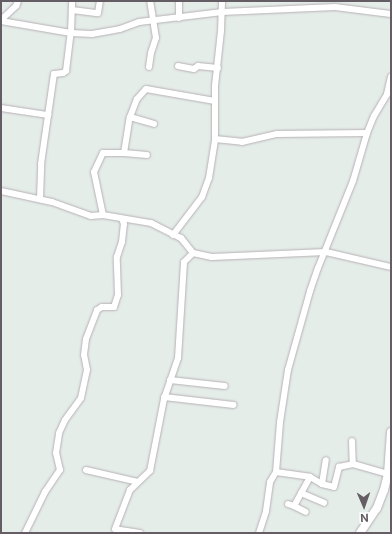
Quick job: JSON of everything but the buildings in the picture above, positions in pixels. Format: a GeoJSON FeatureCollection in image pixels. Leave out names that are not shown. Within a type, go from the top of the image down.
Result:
{"type":"FeatureCollection","features":[{"type":"Feature","properties":{"kind":"street"},"geometry":{"type":"LineString","coordinates":[[1,21],[16,6],[18,1]]}},
{"type":"Feature","properties":{"kind":"street"},"geometry":{"type":"LineString","coordinates":[[40,199],[42,164],[54,74],[63,73],[66,71],[72,33],[72,1]]}},
{"type":"Feature","properties":{"kind":"street"},"geometry":{"type":"LineString","coordinates":[[72,10],[98,13],[100,1]]}},
{"type":"Feature","properties":{"kind":"street"},"geometry":{"type":"LineString","coordinates":[[149,67],[151,53],[156,38],[150,1]]}},
{"type":"Feature","properties":{"kind":"street"},"geometry":{"type":"LineString","coordinates":[[179,1],[179,18]]}},
{"type":"Feature","properties":{"kind":"street"},"geometry":{"type":"LineString","coordinates":[[173,235],[202,197],[209,178],[215,139],[215,101],[222,1]]}},
{"type":"Feature","properties":{"kind":"street"},"geometry":{"type":"LineString","coordinates":[[1,21],[72,33],[92,34],[120,29],[139,22],[153,22],[222,12],[335,7],[391,14]]}},
{"type":"Feature","properties":{"kind":"street"},"geometry":{"type":"LineString","coordinates":[[178,66],[194,69],[198,66],[218,68]]}},
{"type":"Feature","properties":{"kind":"street"},"geometry":{"type":"LineString","coordinates":[[259,533],[266,511],[270,482],[276,472],[280,422],[288,370],[312,285],[353,181],[367,133],[374,116],[389,94],[391,76]]}},
{"type":"Feature","properties":{"kind":"street"},"geometry":{"type":"LineString","coordinates":[[124,153],[130,117],[137,99],[146,88],[215,101]]}},
{"type":"Feature","properties":{"kind":"street"},"geometry":{"type":"LineString","coordinates":[[1,108],[48,115]]}},
{"type":"Feature","properties":{"kind":"street"},"geometry":{"type":"LineString","coordinates":[[130,117],[154,124]]}},
{"type":"Feature","properties":{"kind":"street"},"geometry":{"type":"LineString","coordinates":[[215,139],[242,142],[277,134],[367,133]]}},
{"type":"Feature","properties":{"kind":"street"},"geometry":{"type":"LineString","coordinates":[[103,215],[94,172],[103,153],[147,155]]}},
{"type":"Feature","properties":{"kind":"street"},"geometry":{"type":"LineString","coordinates":[[1,191],[52,202],[91,216],[103,215],[151,223],[181,238],[193,253],[212,257],[326,252],[391,267]]}},
{"type":"Feature","properties":{"kind":"street"},"geometry":{"type":"LineString","coordinates":[[25,533],[45,492],[60,470],[56,453],[59,433],[65,420],[81,398],[86,370],[84,355],[86,339],[97,310],[102,307],[114,307],[118,295],[117,257],[122,242],[124,224],[122,219]]}},
{"type":"Feature","properties":{"kind":"street"},"geometry":{"type":"LineString","coordinates":[[140,533],[115,529],[130,490],[150,471],[157,427],[164,397],[178,358],[184,262],[193,253]]}},
{"type":"Feature","properties":{"kind":"street"},"geometry":{"type":"LineString","coordinates":[[170,380],[225,386]]}},
{"type":"Feature","properties":{"kind":"street"},"geometry":{"type":"LineString","coordinates":[[164,397],[234,405]]}},
{"type":"Feature","properties":{"kind":"street"},"geometry":{"type":"LineString","coordinates":[[360,533],[377,508],[388,474],[391,432]]}},
{"type":"Feature","properties":{"kind":"street"},"geometry":{"type":"LineString","coordinates":[[352,441],[353,464]]}},
{"type":"Feature","properties":{"kind":"street"},"geometry":{"type":"LineString","coordinates":[[322,484],[326,460]]}},
{"type":"Feature","properties":{"kind":"street"},"geometry":{"type":"LineString","coordinates":[[276,472],[310,477],[322,484],[334,487],[339,468],[353,464],[388,474]]}},
{"type":"Feature","properties":{"kind":"street"},"geometry":{"type":"LineString","coordinates":[[86,470],[138,482]]}},
{"type":"Feature","properties":{"kind":"street"},"geometry":{"type":"LineString","coordinates":[[306,512],[291,505],[301,493],[310,477]]}},
{"type":"Feature","properties":{"kind":"street"},"geometry":{"type":"LineString","coordinates":[[301,493],[324,503]]}}]}
